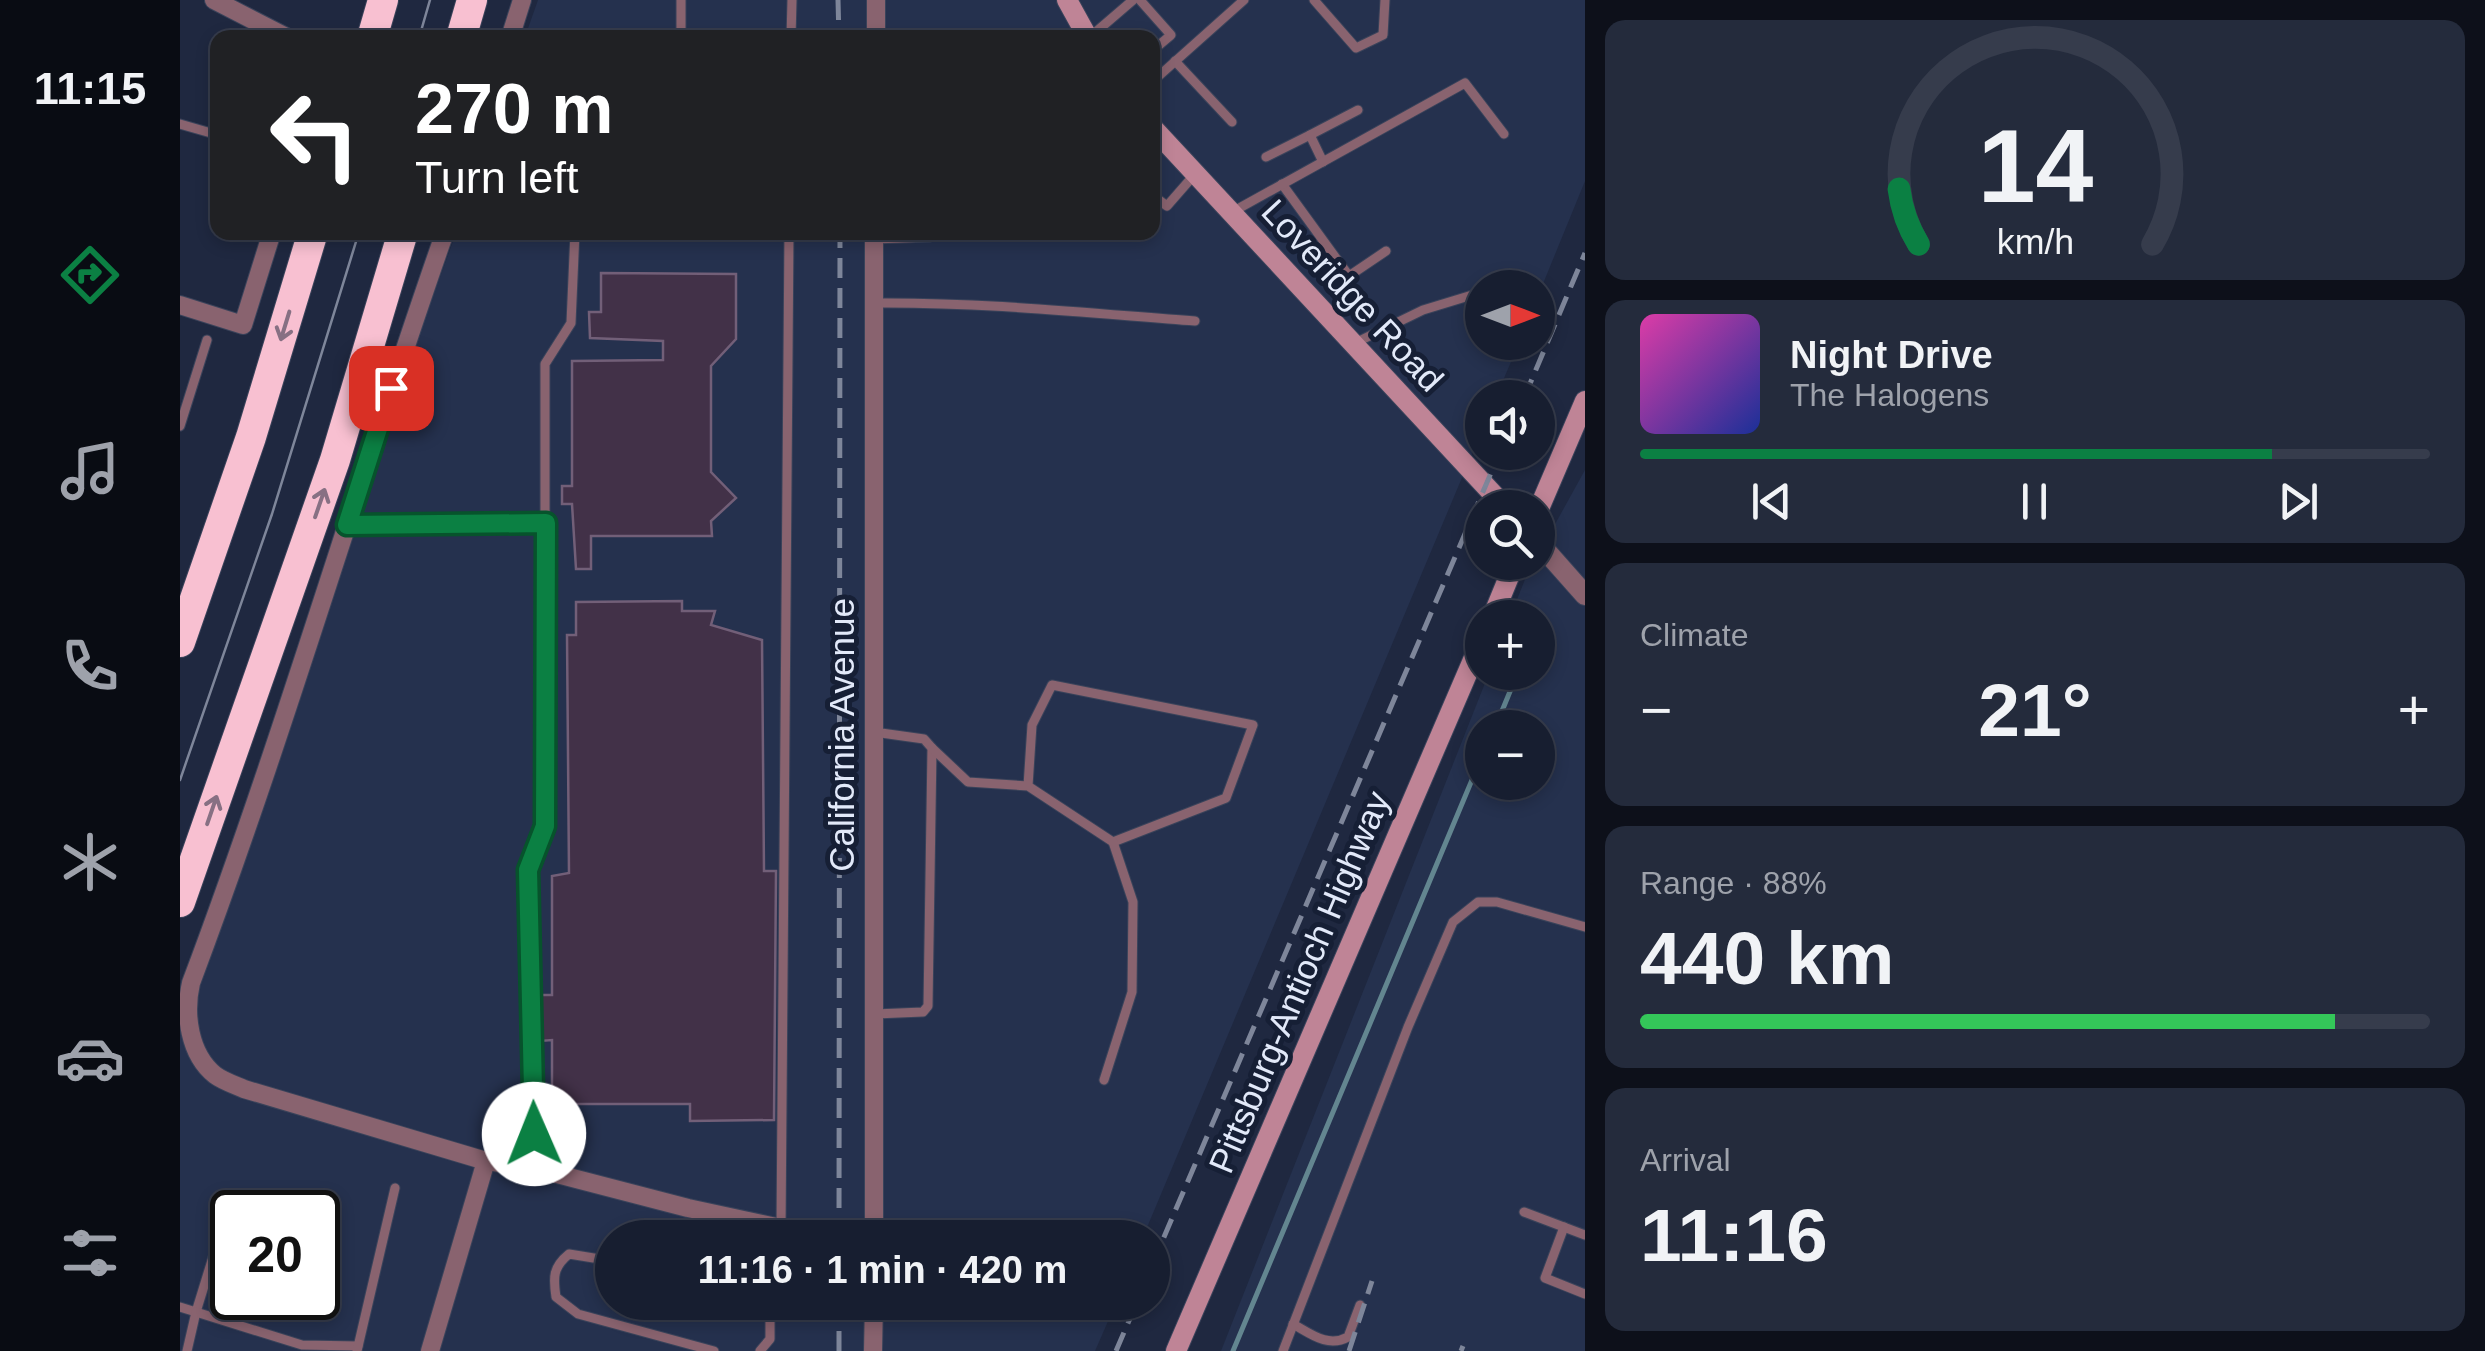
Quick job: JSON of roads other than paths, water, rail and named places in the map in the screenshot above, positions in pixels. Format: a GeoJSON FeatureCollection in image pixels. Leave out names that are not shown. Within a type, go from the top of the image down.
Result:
{"type":"FeatureCollection","features":[{"type":"Feature","properties":{"kind":"highway"},"geometry":{"type":"LineString","coordinates":[[360,30],[368,0]]}},
{"type":"Feature","properties":{"kind":"highway"},"geometry":{"type":"LineString","coordinates":[[375,30],[384,0]]}},
{"type":"Feature","properties":{"kind":"highway"},"geometry":{"type":"LineString","coordinates":[[463,30],[472,0]]}},
{"type":"Feature","properties":{"kind":"highway"},"geometry":{"type":"LineString","coordinates":[[180,642],[251,438],[311,240]]}},
{"type":"Feature","properties":{"kind":"highway"},"geometry":{"type":"LineString","coordinates":[[180,902],[334,460],[400,240]]}},
{"type":"Feature","properties":{"kind":"main road"},"geometry":{"type":"LineString","coordinates":[[1067,0],[1084,30]]}},
{"type":"Feature","properties":{"kind":"main road","name":"Loveridge Road"},"geometry":{"type":"LineString","coordinates":[[1160,135],[1489,490]]}},
{"type":"Feature","properties":{"kind":"main road"},"geometry":{"type":"LineString","coordinates":[[1547,490],[1585,401]]}},
{"type":"Feature","properties":{"kind":"main road","name":"Pittsburg-Antioch Highway"},"geometry":{"type":"LineString","coordinates":[[1176,1351],[1465,679]]}},
{"type":"Feature","properties":{"kind":"street"},"geometry":{"type":"LineString","coordinates":[[214,0],[272,30]]}},
{"type":"Feature","properties":{"kind":"street"},"geometry":{"type":"LineString","coordinates":[[513,30],[522,0]]}},
{"type":"Feature","properties":{"kind":"street"},"geometry":{"type":"LineString","coordinates":[[876,0],[876,30]]}},
{"type":"Feature","properties":{"kind":"street"},"geometry":{"type":"LineString","coordinates":[[180,305],[243,325],[270,240]]}},
{"type":"Feature","properties":{"kind":"street"},"geometry":{"type":"LineString","coordinates":[[442,240],[307,652],[191,983],[187,1002],[190,1029],[204,1063],[216,1076],[244,1090],[486,1161],[534,1168],[748,1220]]}},
{"type":"Feature","properties":{"kind":"street","name":"California Avenue"},"geometry":{"type":"LineString","coordinates":[[874,240],[874,1220]]}},
{"type":"Feature","properties":{"kind":"street"},"geometry":{"type":"LineString","coordinates":[[1555,561],[1585,594]]}},
{"type":"Feature","properties":{"kind":"street"},"geometry":{"type":"LineString","coordinates":[[430,1351],[486,1161]]}},
{"type":"Feature","properties":{"kind":"street"},"geometry":{"type":"LineString","coordinates":[[874,1320],[874,1351]]}},
{"type":"Feature","properties":{"kind":"lane"},"geometry":{"type":"LineString","coordinates":[[681,0],[681,30]]}},
{"type":"Feature","properties":{"kind":"lane"},"geometry":{"type":"LineString","coordinates":[[791,30],[792,0]]}},
{"type":"Feature","properties":{"kind":"lane"},"geometry":{"type":"LineString","coordinates":[[1099,30],[1137,0],[1171,35],[1160,44]]}},
{"type":"Feature","properties":{"kind":"lane"},"geometry":{"type":"LineString","coordinates":[[1160,75],[1244,0]]}},
{"type":"Feature","properties":{"kind":"lane"},"geometry":{"type":"LineString","coordinates":[[1314,0],[1356,48],[1384,35],[1385,0]]}},
{"type":"Feature","properties":{"kind":"lane"},"geometry":{"type":"LineString","coordinates":[[1176,62],[1232,122]]}},
{"type":"Feature","properties":{"kind":"lane"},"geometry":{"type":"LineString","coordinates":[[1231,212],[1464,83],[1504,134]]}},
{"type":"Feature","properties":{"kind":"lane"},"geometry":{"type":"LineString","coordinates":[[1266,158],[1358,110]]}},
{"type":"Feature","properties":{"kind":"lane"},"geometry":{"type":"LineString","coordinates":[[180,124],[210,133]]}},
{"type":"Feature","properties":{"kind":"lane"},"geometry":{"type":"LineString","coordinates":[[1310,135],[1323,162]]}},
{"type":"Feature","properties":{"kind":"lane"},"geometry":{"type":"LineString","coordinates":[[1160,201],[1167,206],[1195,173]]}},
{"type":"Feature","properties":{"kind":"lane"},"geometry":{"type":"LineString","coordinates":[[1282,184],[1349,276],[1386,251]]}},
{"type":"Feature","properties":{"kind":"lane"},"geometry":{"type":"LineString","coordinates":[[534,1168],[528,870],[545,826],[545,364],[571,323],[575,240]]}},
{"type":"Feature","properties":{"kind":"lane"},"geometry":{"type":"LineString","coordinates":[[781,1220],[789,240]]}},
{"type":"Feature","properties":{"kind":"lane"},"geometry":{"type":"LineString","coordinates":[[1353,344],[1423,310],[1465,297]]}},
{"type":"Feature","properties":{"kind":"lane"},"geometry":{"type":"LineString","coordinates":[[874,303],[993,304],[1023,310],[1195,322]]}},
{"type":"Feature","properties":{"kind":"lane"},"geometry":{"type":"LineString","coordinates":[[180,426],[206,340]]}},
{"type":"Feature","properties":{"kind":"lane"},"geometry":{"type":"LineString","coordinates":[[347,525],[546,523]]}},
{"type":"Feature","properties":{"kind":"lane"},"geometry":{"type":"LineString","coordinates":[[1028,786],[1032,725],[1052,685],[1253,725],[1226,798],[1114,842]]}},
{"type":"Feature","properties":{"kind":"lane"},"geometry":{"type":"LineString","coordinates":[[874,732],[924,738],[968,782],[1028,786],[1114,842],[1133,902],[1132,992],[1104,1080]]}},
{"type":"Feature","properties":{"kind":"lane"},"geometry":{"type":"LineString","coordinates":[[874,1014],[924,1012],[928,1006],[932,748]]}},
{"type":"Feature","properties":{"kind":"lane"},"geometry":{"type":"LineString","coordinates":[[1282,1351],[1453,922],[1478,902],[1497,902],[1585,927]]}},
{"type":"Feature","properties":{"kind":"lane"},"geometry":{"type":"LineString","coordinates":[[180,1307],[302,1344],[357,1348],[395,1188]]}},
{"type":"Feature","properties":{"kind":"lane"},"geometry":{"type":"LineString","coordinates":[[1524,1212],[1585,1235]]}},
{"type":"Feature","properties":{"kind":"lane"},"geometry":{"type":"LineString","coordinates":[[1564,1227],[1545,1278],[1585,1294]]}},
{"type":"Feature","properties":{"kind":"lane"},"geometry":{"type":"LineString","coordinates":[[595,1258],[569,1254],[557,1263],[553,1278],[556,1297],[578,1314],[595,1319]]}},
{"type":"Feature","properties":{"kind":"lane"},"geometry":{"type":"LineString","coordinates":[[187,1351],[210,1267]]}},
{"type":"Feature","properties":{"kind":"lane"},"geometry":{"type":"LineString","coordinates":[[1293,1324],[1328,1342],[1340,1341],[1348,1337],[1360,1305]]}},
{"type":"Feature","properties":{"kind":"lane"},"geometry":{"type":"LineString","coordinates":[[597,1320],[688,1348],[714,1351]]}},
{"type":"Feature","properties":{"kind":"lane"},"geometry":{"type":"LineString","coordinates":[[760,1351],[770,1339],[770,1320]]}},
{"type":"Feature","properties":{"kind":"waterway"},"geometry":{"type":"LineString","coordinates":[[1502,710],[1511,690]]}},
{"type":"Feature","properties":{"kind":"waterway"},"geometry":{"type":"LineString","coordinates":[[1233,1351],[1465,797]]}},
{"type":"Feature","properties":{"kind":"tram line"},"geometry":{"type":"LineString","coordinates":[[421,30],[430,0]]}},
{"type":"Feature","properties":{"kind":"tram line"},"geometry":{"type":"LineString","coordinates":[[180,780],[272,514],[357,240]]}},
{"type":"Feature","properties":{"kind":"railway"},"geometry":{"type":"LineString","coordinates":[[838,0],[839,30]]}},
{"type":"Feature","properties":{"kind":"railway"},"geometry":{"type":"LineString","coordinates":[[839,1220],[840,240]]}},
{"type":"Feature","properties":{"kind":"railway"},"geometry":{"type":"LineString","coordinates":[[1532,380],[1585,253]]}},
{"type":"Feature","properties":{"kind":"railway"},"geometry":{"type":"LineString","coordinates":[[1170,1223],[1492,470]]}},
{"type":"Feature","properties":{"kind":"railway"},"geometry":{"type":"LineString","coordinates":[[1349,1351],[1372,1281]]}},
{"type":"Feature","properties":{"kind":"railway"},"geometry":{"type":"LineString","coordinates":[[839,1320],[839,1351]]}},
{"type":"Feature","properties":{"kind":"railway"},"geometry":{"type":"LineString","coordinates":[[1116,1351],[1129,1320]]}},
{"type":"Feature","properties":{"kind":"railway"},"geometry":{"type":"LineString","coordinates":[[1461,1351],[1463,1346]]}}]}
